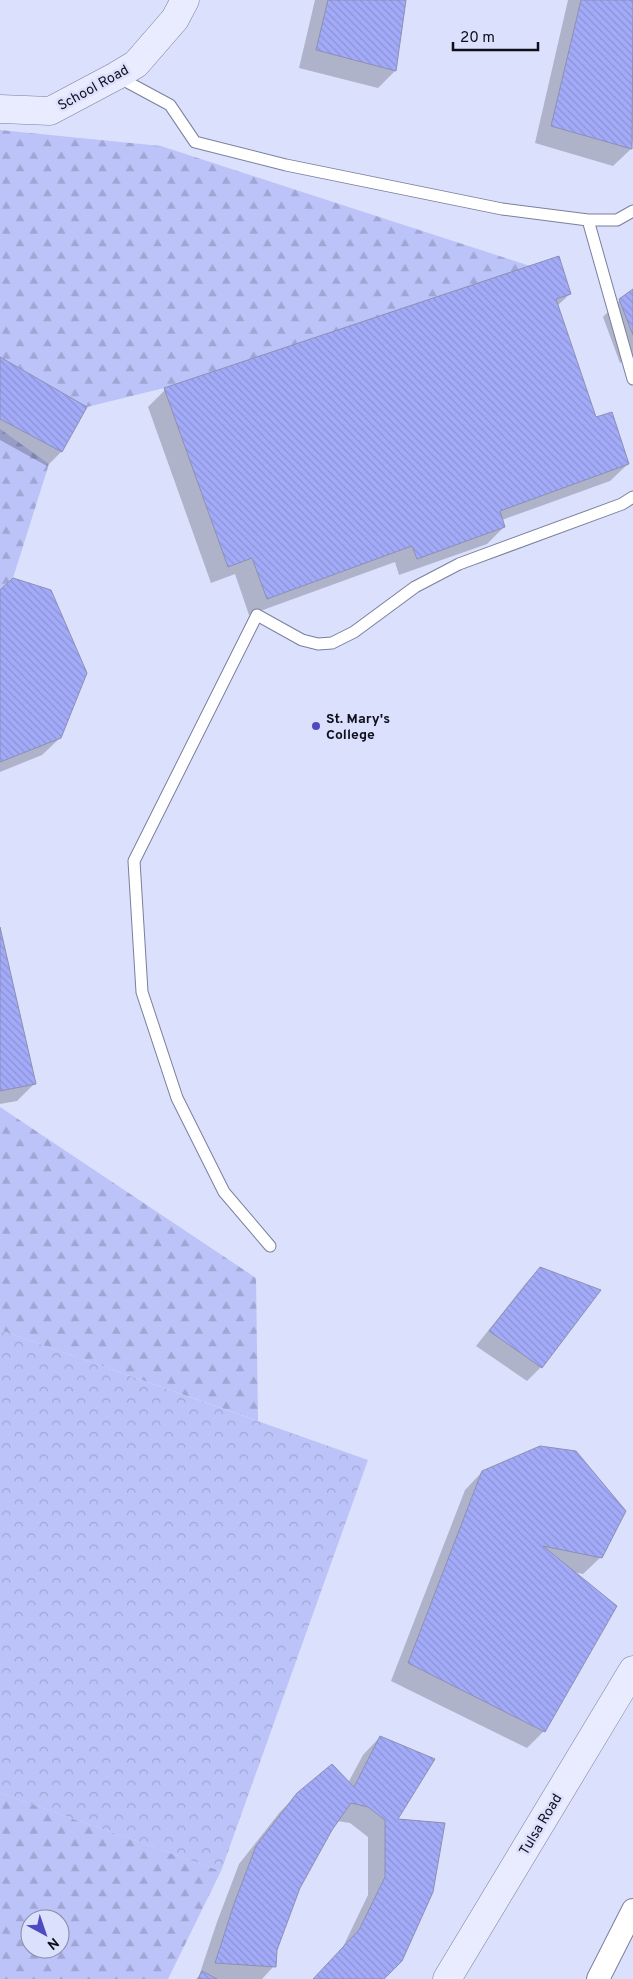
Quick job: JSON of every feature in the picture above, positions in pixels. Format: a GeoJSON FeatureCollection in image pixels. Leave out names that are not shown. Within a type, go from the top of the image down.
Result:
{"type":"FeatureCollection","features":[{"type":"Feature","properties":{"kind":"main road","name":"School Road"},"geometry":{"type":"LineString","coordinates":[[0,109],[50,111],[116,76],[136,64],[175,19],[185,0]]}},
{"type":"Feature","properties":{"kind":"main road","name":"Tulsa Road"},"geometry":{"type":"LineString","coordinates":[[453,1977],[633,1670]]}},
{"type":"Feature","properties":{"kind":"street"},"geometry":{"type":"LineString","coordinates":[[598,1979],[633,1910]]}},
{"type":"Feature","properties":{"kind":"lane"},"geometry":{"type":"LineString","coordinates":[[116,76],[170,105],[195,142],[286,165],[502,209],[588,220],[617,220],[633,211]]}},
{"type":"Feature","properties":{"kind":"lane"},"geometry":{"type":"LineString","coordinates":[[588,220],[633,379]]}},
{"type":"Feature","properties":{"kind":"lane"},"geometry":{"type":"LineString","coordinates":[[270,1246],[224,1192],[177,1098],[142,992],[134,861],[257,615],[302,640],[318,644],[332,643],[354,632],[415,587],[459,564],[622,504],[633,497]]}},
{"type":"Feature","properties":{"kind":"green space"},"geometry":{"type":"Polygon","coordinates":[[[0,130],[161,146],[530,266],[164,388],[87,407],[0,357],[0,130]]]}},
{"type":"Feature","properties":{"kind":"green space"},"geometry":{"type":"Polygon","coordinates":[[[0,429],[49,464],[13,578],[0,590],[0,429]]]}},
{"type":"Feature","properties":{"kind":"green space"},"geometry":{"type":"Polygon","coordinates":[[[0,1107],[256,1278],[258,1421],[0,1330],[0,1107]]]}},
{"type":"Feature","properties":{"kind":"green space"},"geometry":{"type":"Polygon","coordinates":[[[0,1330],[368,1460],[221,1871],[0,1793],[0,1330]]]}},
{"type":"Feature","properties":{"kind":"green space"},"geometry":{"type":"Polygon","coordinates":[[[0,1793],[221,1871],[168,1979],[0,1979],[0,1793]]]}},
{"type":"Feature","properties":{"kind":"building"},"geometry":{"type":"Polygon","coordinates":[[[328,0],[406,0],[396,71],[316,50],[328,0]]]}},
{"type":"Feature","properties":{"kind":"building"},"geometry":{"type":"Polygon","coordinates":[[[581,0],[633,0],[632,149],[551,126],[581,0]]]}},
{"type":"Feature","properties":{"kind":"building"},"geometry":{"type":"Polygon","coordinates":[[[559,256],[571,294],[556,299],[596,417],[612,412],[629,464],[500,511],[505,527],[417,559],[412,546],[267,599],[252,558],[228,567],[164,388],[559,256]]]}},
{"type":"Feature","properties":{"kind":"building"},"geometry":{"type":"Polygon","coordinates":[[[633,289],[633,335],[619,299],[633,289]]]}},
{"type":"Feature","properties":{"kind":"building"},"geometry":{"type":"Polygon","coordinates":[[[0,357],[87,407],[62,452],[0,419],[0,357]]]}},
{"type":"Feature","properties":{"kind":"building"},"geometry":{"type":"Polygon","coordinates":[[[13,578],[51,590],[87,673],[61,738],[0,762],[0,590],[13,578]]]}},
{"type":"Feature","properties":{"kind":"building"},"geometry":{"type":"Polygon","coordinates":[[[0,927],[36,1084],[0,1091],[0,927]]]}},
{"type":"Feature","properties":{"kind":"building"},"geometry":{"type":"Polygon","coordinates":[[[540,1267],[601,1290],[542,1368],[489,1331],[540,1267]]]}},
{"type":"Feature","properties":{"kind":"building"},"geometry":{"type":"Polygon","coordinates":[[[540,1446],[576,1451],[626,1511],[602,1558],[543,1546],[617,1606],[545,1732],[408,1663],[482,1471],[540,1446]]]}},
{"type":"Feature","properties":{"kind":"building"},"geometry":{"type":"Polygon","coordinates":[[[380,1736],[435,1759],[398,1819],[445,1823],[433,1892],[402,1961],[384,1979],[313,1979],[359,1930],[385,1877],[385,1820],[368,1807],[351,1803],[332,1830],[300,1888],[277,1950],[276,1967],[215,1963],[234,1904],[256,1846],[297,1793],[332,1764],[354,1787],[380,1736]]]}},
{"type":"Feature","properties":{"kind":"building"},"geometry":{"type":"Polygon","coordinates":[[[202,1971],[217,1979],[198,1979],[202,1971]]]}},
{"type":"Feature","properties":{"kind":"place","name":"St. Mary's College"},"geometry":{"type":"Point","coordinates":[316,726]}}]}
